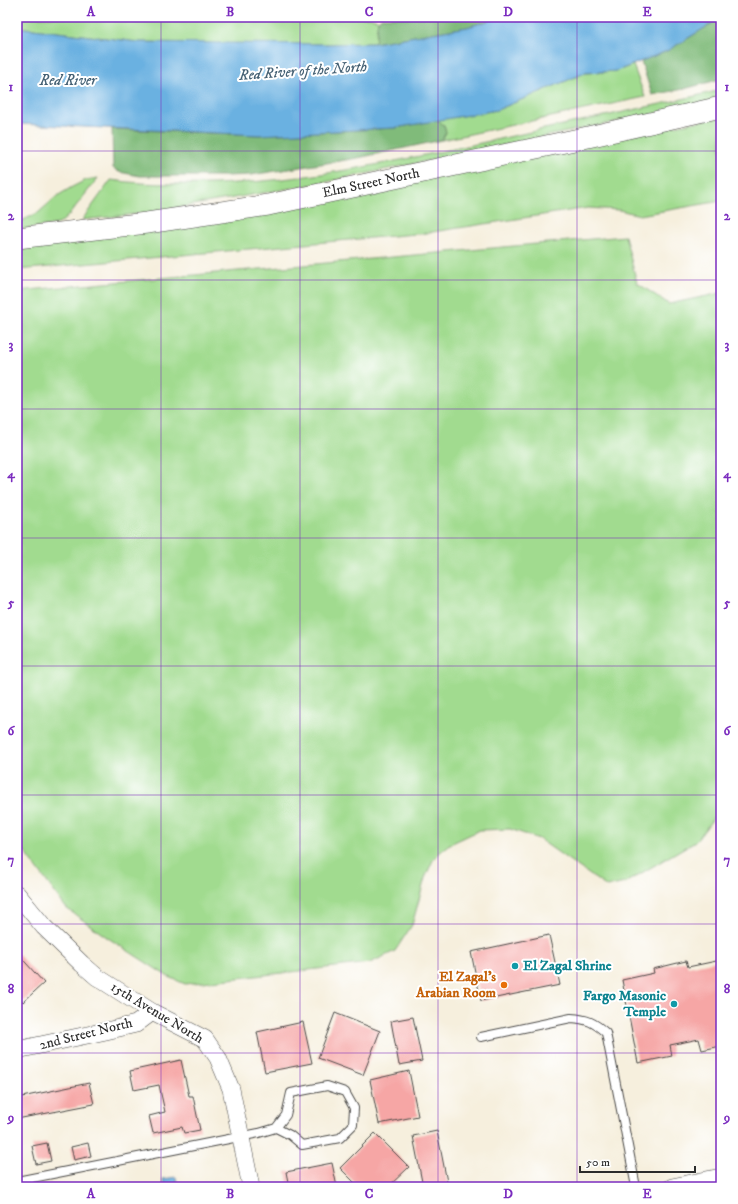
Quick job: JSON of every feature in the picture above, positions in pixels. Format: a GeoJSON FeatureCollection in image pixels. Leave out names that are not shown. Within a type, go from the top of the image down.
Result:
{"type":"FeatureCollection","features":[{"type":"Feature","properties":{"kind":"street","name":"Elm Street North"},"geometry":{"type":"LineString","coordinates":[[17,238],[147,223],[268,205],[579,139],[721,107]]}},
{"type":"Feature","properties":{"kind":"street","name":"15th Avenue North"},"geometry":{"type":"LineString","coordinates":[[17,894],[44,927],[97,977],[152,1012],[205,1039],[218,1058],[231,1089],[251,1187]]}},
{"type":"Feature","properties":{"kind":"street","name":"2nd Street North"},"geometry":{"type":"LineString","coordinates":[[17,1050],[136,1024],[152,1012]]}},
{"type":"Feature","properties":{"kind":"street"},"geometry":{"type":"LineString","coordinates":[[672,1187],[721,1177]]}},
{"type":"Feature","properties":{"kind":"lane"},"geometry":{"type":"LineString","coordinates":[[481,1037],[571,1018],[591,1021],[599,1026],[606,1033],[636,1187]]}},
{"type":"Feature","properties":{"kind":"lane"},"geometry":{"type":"LineString","coordinates":[[17,1181],[259,1133],[276,1128],[286,1115],[291,1093],[327,1086],[344,1092],[354,1108],[353,1125],[340,1138],[302,1145],[290,1135],[276,1128]]}},
{"type":"Feature","properties":{"kind":"green space"},"geometry":{"type":"Polygon","coordinates":[[[17,17],[370,17],[378,20],[375,43],[263,44],[138,42],[17,27],[17,17]]]}},
{"type":"Feature","properties":{"kind":"green space"},"geometry":{"type":"Polygon","coordinates":[[[381,17],[501,17],[467,27],[375,43],[378,20],[381,17]]]}},
{"type":"Feature","properties":{"kind":"green space"},"geometry":{"type":"Polygon","coordinates":[[[721,18],[721,79],[684,89],[652,95],[641,61],[667,51],[721,18]]]}},
{"type":"Feature","properties":{"kind":"green space"},"geometry":{"type":"Polygon","coordinates":[[[633,65],[645,97],[442,140],[446,132],[444,126],[438,120],[497,110],[585,73],[617,71],[633,65]]]}},
{"type":"Feature","properties":{"kind":"green space"},"geometry":{"type":"Polygon","coordinates":[[[721,90],[721,100],[321,183],[146,213],[82,220],[111,180],[151,184],[217,184],[298,177],[339,171],[459,148],[721,90]]]}},
{"type":"Feature","properties":{"kind":"green space"},"geometry":{"type":"Polygon","coordinates":[[[721,117],[721,201],[640,215],[619,210],[588,208],[426,233],[17,270],[17,249],[68,243],[721,117]]]}},
{"type":"Feature","properties":{"kind":"green space"},"geometry":{"type":"Polygon","coordinates":[[[438,120],[444,126],[446,132],[442,140],[358,158],[251,175],[140,176],[119,172],[113,168],[112,129],[259,135],[395,128],[438,120]]]}},
{"type":"Feature","properties":{"kind":"green space"},"geometry":{"type":"Polygon","coordinates":[[[98,178],[69,215],[59,224],[17,230],[17,223],[38,213],[57,196],[86,180],[98,178]]]}},
{"type":"Feature","properties":{"kind":"green space"},"geometry":{"type":"Polygon","coordinates":[[[625,236],[637,283],[669,304],[721,293],[721,808],[697,840],[625,883],[607,887],[539,839],[510,829],[480,830],[448,845],[434,858],[425,878],[412,925],[395,951],[370,963],[185,984],[167,976],[108,938],[66,908],[17,841],[17,291],[625,236]]]}},
{"type":"Feature","properties":{"kind":"water","name":"Red River"},"geometry":{"type":"Polygon","coordinates":[[[501,17],[721,18],[667,51],[617,71],[585,73],[497,110],[395,128],[259,135],[17,124],[17,27],[138,42],[327,44],[375,43],[467,27],[501,17]]]}},
{"type":"Feature","properties":{"kind":"water"},"geometry":{"type":"Polygon","coordinates":[[[176,1177],[178,1187],[164,1187],[163,1179],[176,1177]]]}},
{"type":"Feature","properties":{"kind":"building","name":"El Zagal Shrine"},"geometry":{"type":"Polygon","coordinates":[[[549,935],[560,985],[481,1001],[471,952],[549,935]]]}},
{"type":"Feature","properties":{"kind":"building"},"geometry":{"type":"Polygon","coordinates":[[[17,953],[44,983],[23,1002],[17,995],[17,953]]]}},
{"type":"Feature","properties":{"kind":"building","name":"Fargo Masonic Temple"},"geometry":{"type":"Polygon","coordinates":[[[721,960],[721,1046],[702,1050],[699,1039],[670,1045],[672,1056],[638,1063],[622,980],[654,973],[653,969],[686,961],[688,967],[721,960]]]}},
{"type":"Feature","properties":{"kind":"building"},"geometry":{"type":"Polygon","coordinates":[[[335,1013],[380,1031],[363,1075],[318,1058],[335,1013]]]}},
{"type":"Feature","properties":{"kind":"building"},"geometry":{"type":"Polygon","coordinates":[[[413,1017],[422,1061],[399,1065],[391,1021],[413,1017]]]}},
{"type":"Feature","properties":{"kind":"building"},"geometry":{"type":"Polygon","coordinates":[[[303,1022],[312,1063],[265,1072],[257,1032],[303,1022]]]}},
{"type":"Feature","properties":{"kind":"building"},"geometry":{"type":"Polygon","coordinates":[[[181,1060],[189,1096],[193,1096],[200,1130],[184,1133],[182,1127],[153,1133],[149,1116],[165,1112],[159,1085],[134,1090],[130,1071],[181,1060]]]}},
{"type":"Feature","properties":{"kind":"building"},"geometry":{"type":"Polygon","coordinates":[[[409,1071],[418,1116],[379,1124],[370,1080],[409,1071]]]}},
{"type":"Feature","properties":{"kind":"building"},"geometry":{"type":"Polygon","coordinates":[[[89,1083],[94,1104],[17,1119],[17,1098],[89,1083]]]}},
{"type":"Feature","properties":{"kind":"building"},"geometry":{"type":"Polygon","coordinates":[[[437,1131],[448,1187],[423,1187],[413,1136],[437,1131]]]}},
{"type":"Feature","properties":{"kind":"building"},"geometry":{"type":"Polygon","coordinates":[[[375,1133],[409,1167],[388,1187],[359,1187],[340,1168],[375,1133]]]}},
{"type":"Feature","properties":{"kind":"building"},"geometry":{"type":"Polygon","coordinates":[[[47,1143],[51,1161],[36,1164],[32,1146],[47,1143]]]}},
{"type":"Feature","properties":{"kind":"building"},"geometry":{"type":"Polygon","coordinates":[[[88,1143],[91,1156],[74,1160],[71,1147],[88,1143]]]}},
{"type":"Feature","properties":{"kind":"building"},"geometry":{"type":"Polygon","coordinates":[[[332,1163],[337,1187],[289,1187],[286,1172],[332,1163]]]}},
{"type":"Feature","properties":{"kind":"place","name":"El Zagal Shrine"},"geometry":{"type":"Point","coordinates":[515,966]}},
{"type":"Feature","properties":{"kind":"place","name":"El Zagal's Arabian Room"},"geometry":{"type":"Point","coordinates":[504,985]}},
{"type":"Feature","properties":{"kind":"place","name":"Fargo Masonic Temple"},"geometry":{"type":"Point","coordinates":[674,1004]}},
{"type":"Feature","properties":{"kind":"water label","name":"Red River of the North"},"geometry":{"type":"Point","coordinates":[303,71]}}]}
